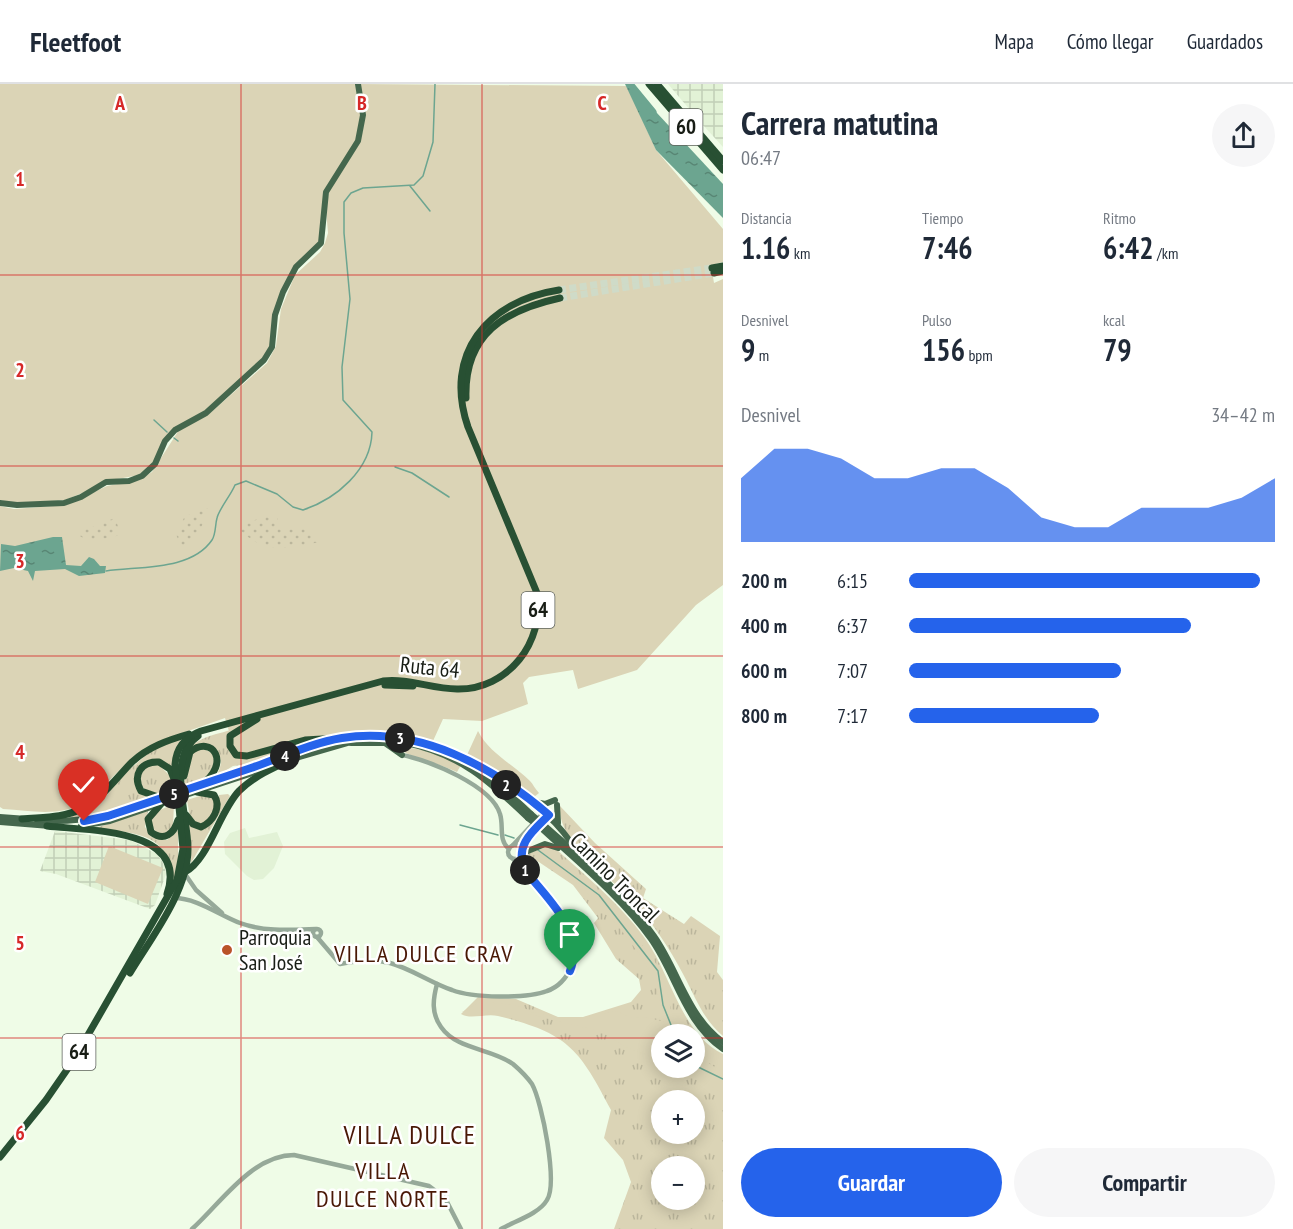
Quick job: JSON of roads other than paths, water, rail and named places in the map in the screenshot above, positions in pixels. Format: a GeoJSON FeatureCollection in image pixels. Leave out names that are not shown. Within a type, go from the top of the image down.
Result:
{"type":"FeatureCollection","features":[{"type":"Feature","properties":{"kind":"highway","name":"60"},"geometry":{"type":"LineString","coordinates":[[650,84],[723,170]]}},
{"type":"Feature","properties":{"kind":"highway","name":"60"},"geometry":{"type":"LineString","coordinates":[[657,84],[723,161]]}},
{"type":"Feature","properties":{"kind":"highway"},"geometry":{"type":"LineString","coordinates":[[723,266],[713,271],[723,271]]}},
{"type":"Feature","properties":{"kind":"highway","name":"Ruta 64"},"geometry":{"type":"LineString","coordinates":[[183,791],[175,765],[178,752],[189,737],[201,731],[383,681],[404,680],[453,689],[477,687],[503,675],[522,657],[537,627],[537,593],[468,428],[462,405],[461,384],[472,344],[493,317],[522,298],[559,290]]}},
{"type":"Feature","properties":{"kind":"highway","name":"Ruta 64"},"geometry":{"type":"LineString","coordinates":[[182,813],[183,791],[180,763],[189,743],[204,734],[383,685],[403,685],[452,693],[479,691],[503,680],[526,658],[536,642],[541,623],[540,590],[471,424],[466,384],[473,354],[494,325],[524,307],[560,298]]}},
{"type":"Feature","properties":{"kind":"highway"},"geometry":{"type":"LineString","coordinates":[[256,719],[231,733],[230,746],[236,755],[247,756],[305,740],[338,741]]}},
{"type":"Feature","properties":{"kind":"highway"},"geometry":{"type":"LineString","coordinates":[[22,819],[67,814],[83,808],[99,797],[144,753],[163,742],[201,731]]}},
{"type":"Feature","properties":{"kind":"highway"},"geometry":{"type":"LineString","coordinates":[[204,747],[214,752],[218,763],[214,773],[199,788],[216,796],[218,803],[214,815],[207,824],[198,827],[182,813],[170,835],[161,837],[153,834],[148,827],[148,819],[165,800],[146,795],[138,785],[138,773],[147,763],[159,762],[167,766],[183,791],[188,754],[195,748],[204,747]]}},
{"type":"Feature","properties":{"kind":"highway"},"geometry":{"type":"LineString","coordinates":[[185,873],[196,861],[238,792],[251,781],[295,758]]}},
{"type":"Feature","properties":{"kind":"highway","name":"64"},"geometry":{"type":"LineString","coordinates":[[0,1163],[73,1070],[174,897],[185,873],[188,850],[182,813]]}},
{"type":"Feature","properties":{"kind":"highway","name":"64"},"geometry":{"type":"LineString","coordinates":[[0,1157],[46,1100],[73,1061],[163,906],[181,868],[182,813]]}},
{"type":"Feature","properties":{"kind":"highway"},"geometry":{"type":"LineString","coordinates":[[47,826],[133,837],[151,844],[161,854],[169,872],[170,887],[163,906]]}},
{"type":"Feature","properties":{"kind":"main road"},"geometry":{"type":"LineString","coordinates":[[0,503],[17,506],[64,502],[81,497],[106,482],[129,481],[142,476],[155,464],[165,441],[175,429],[206,413],[264,360],[272,347],[275,315],[283,291],[296,267],[321,243],[326,192],[358,141],[363,115],[358,84]]}},
{"type":"Feature","properties":{"kind":"main road","name":"Camino Troncal"},"geometry":{"type":"LineString","coordinates":[[199,788],[338,741],[369,736],[402,738],[445,748],[470,762],[529,816]]}},
{"type":"Feature","properties":{"kind":"main road","name":"Camino Troncal"},"geometry":{"type":"LineString","coordinates":[[10,820],[47,826],[97,824],[165,800],[183,791],[295,758],[338,741],[384,740],[436,750],[479,773],[584,862],[648,927],[676,972],[695,1014],[723,1042]]}},
{"type":"Feature","properties":{"kind":"main road"},"geometry":{"type":"LineString","coordinates":[[338,741],[385,743],[402,755]]}},
{"type":"Feature","properties":{"kind":"main road"},"geometry":{"type":"LineString","coordinates":[[470,762],[531,799],[547,813],[558,823],[584,862]]}},
{"type":"Feature","properties":{"kind":"main road"},"geometry":{"type":"LineString","coordinates":[[531,799],[544,804],[556,803],[558,823]]}},
{"type":"Feature","properties":{"kind":"main road","name":"Camino Troncal"},"geometry":{"type":"LineString","coordinates":[[10,820],[67,822],[92,820],[165,800]]}},
{"type":"Feature","properties":{"kind":"main road"},"geometry":{"type":"LineString","coordinates":[[0,815],[10,820]]}},
{"type":"Feature","properties":{"kind":"main road"},"geometry":{"type":"LineString","coordinates":[[0,822],[10,820]]}},
{"type":"Feature","properties":{"kind":"main road","name":"Camino Troncal"},"geometry":{"type":"LineString","coordinates":[[542,827],[623,905],[652,940],[691,1017],[705,1034],[723,1049]]}},
{"type":"Feature","properties":{"kind":"main road"},"geometry":{"type":"LineString","coordinates":[[522,853],[542,844],[550,844],[591,874]]}},
{"type":"Feature","properties":{"kind":"street"},"geometry":{"type":"LineString","coordinates":[[402,755],[436,764],[455,774],[495,804],[501,815],[502,840],[511,847],[518,846],[522,853],[524,869]]}},
{"type":"Feature","properties":{"kind":"street"},"geometry":{"type":"LineString","coordinates":[[174,897],[185,898],[206,909],[265,929],[316,934],[340,964],[386,962],[464,994],[527,995],[547,991],[567,976],[575,954],[571,933],[524,869],[508,856],[511,847],[547,813]]}},
{"type":"Feature","properties":{"kind":"street"},"geometry":{"type":"LineString","coordinates":[[514,860],[522,853],[527,836],[547,813]]}},
{"type":"Feature","properties":{"kind":"street"},"geometry":{"type":"LineString","coordinates":[[185,873],[196,890],[224,915]]}},
{"type":"Feature","properties":{"kind":"street"},"geometry":{"type":"LineString","coordinates":[[206,909],[210,903]]}},
{"type":"Feature","properties":{"kind":"street"},"geometry":{"type":"LineString","coordinates":[[437,984],[433,999],[434,1012],[440,1027],[459,1042],[514,1065],[532,1084],[540,1107],[551,1176],[550,1194],[540,1208],[501,1229]]}},
{"type":"Feature","properties":{"kind":"street"},"geometry":{"type":"LineString","coordinates":[[192,1229],[242,1180],[263,1164],[276,1158],[294,1155],[429,1186],[445,1198],[461,1229]]}},
{"type":"Feature","properties":{"kind":"water"},"geometry":{"type":"Polygon","coordinates":[[[625,84],[630,84],[723,184],[723,218],[656,150],[625,84]]]}},
{"type":"Feature","properties":{"kind":"water"},"geometry":{"type":"Polygon","coordinates":[[[62,537],[66,565],[81,566],[89,557],[100,566],[106,566],[105,573],[79,576],[65,569],[35,571],[33,581],[28,571],[14,568],[0,571],[1,544],[15,546],[62,537]]]}},
{"type":"Feature","properties":{"kind":"waterway"},"geometry":{"type":"LineString","coordinates":[[106,571],[178,562],[203,550],[213,538],[218,514],[235,485],[246,481],[277,494],[293,507],[303,510],[328,499],[350,481],[358,470],[370,446],[372,432],[343,400],[342,367],[350,299],[344,233],[344,202],[351,193],[363,188],[414,185],[423,176],[433,142],[435,84]]}},
{"type":"Feature","properties":{"kind":"waterway"},"geometry":{"type":"LineString","coordinates":[[630,84],[653,112]]}},
{"type":"Feature","properties":{"kind":"waterway"},"geometry":{"type":"LineString","coordinates":[[410,186],[430,211]]}},
{"type":"Feature","properties":{"kind":"waterway"},"geometry":{"type":"LineString","coordinates":[[154,420],[167,432]]}},
{"type":"Feature","properties":{"kind":"waterway"},"geometry":{"type":"LineString","coordinates":[[174,438],[178,441]]}},
{"type":"Feature","properties":{"kind":"waterway"},"geometry":{"type":"LineString","coordinates":[[395,467],[412,473],[449,497]]}},
{"type":"Feature","properties":{"kind":"waterway"},"geometry":{"type":"LineString","coordinates":[[460,825],[498,835]]}},
{"type":"Feature","properties":{"kind":"waterway"},"geometry":{"type":"LineString","coordinates":[[505,835],[514,838]]}},
{"type":"Feature","properties":{"kind":"waterway"},"geometry":{"type":"LineString","coordinates":[[538,850],[599,895],[658,971],[663,1005],[671,1024]]}},
{"type":"Feature","properties":{"kind":"waterway"},"geometry":{"type":"LineString","coordinates":[[705,1070],[723,1079]]}},
{"type":"Feature","properties":{"kind":"tunnel"},"geometry":{"type":"LineString","coordinates":[[559,290],[712,268]]}},
{"type":"Feature","properties":{"kind":"tunnel"},"geometry":{"type":"LineString","coordinates":[[560,298],[714,273]]}},
{"type":"Feature","properties":{"kind":"place","name":"Parroquia San José"},"geometry":{"type":"Point","coordinates":[227,950]}},
{"type":"Feature","properties":{"kind":"district","name":"VILLA DULCE CRAV"},"geometry":{"type":"Point","coordinates":[424,954]}},
{"type":"Feature","properties":{"kind":"district","name":"VILLA DULCE"},"geometry":{"type":"Point","coordinates":[410,1135]}},
{"type":"Feature","properties":{"kind":"district","name":"VILLA DULCE NORTE"},"geometry":{"type":"Point","coordinates":[383,1185]}}]}
